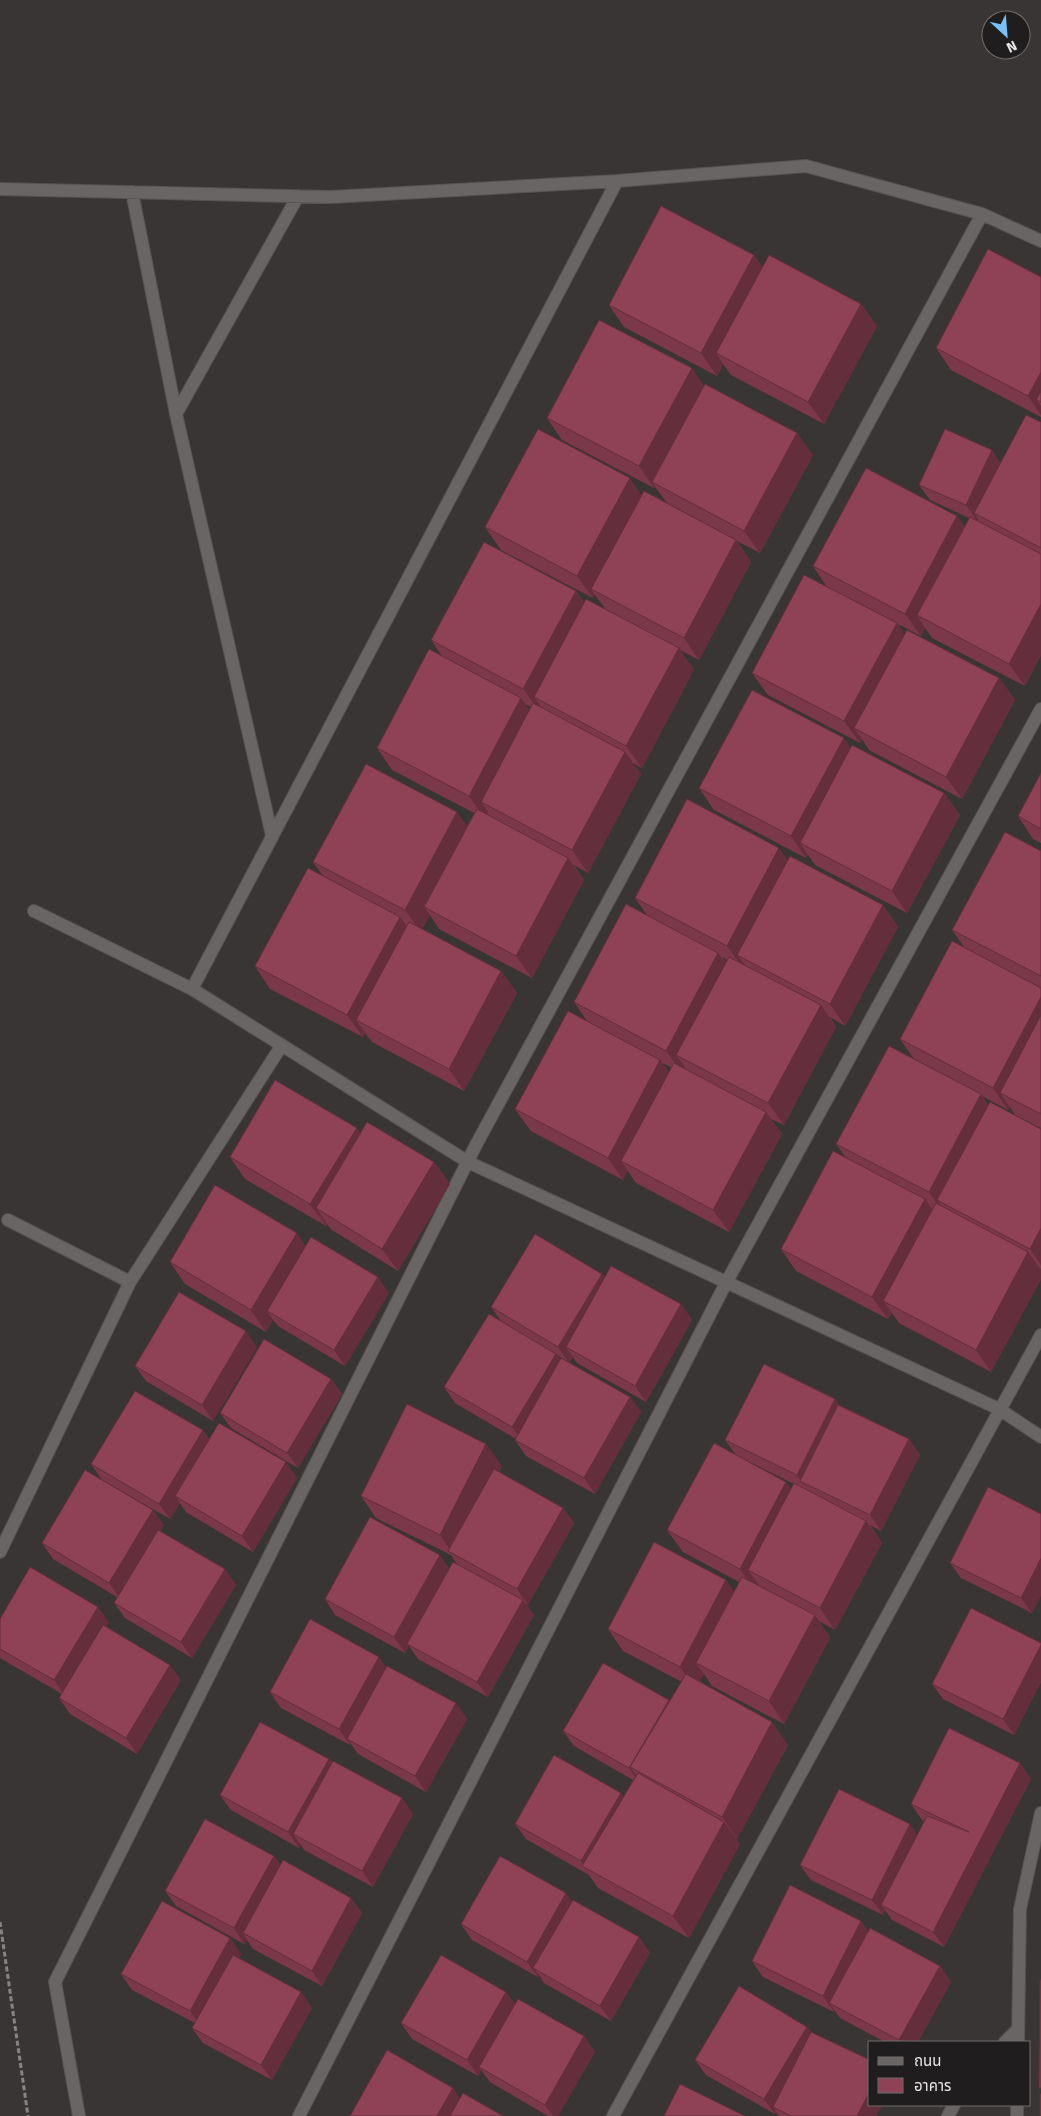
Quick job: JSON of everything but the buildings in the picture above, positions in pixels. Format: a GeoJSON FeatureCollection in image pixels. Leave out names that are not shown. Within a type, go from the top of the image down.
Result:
{"type":"FeatureCollection","features":[{"type":"Feature","properties":{"kind":"street"},"geometry":{"type":"LineString","coordinates":[[0,189],[331,197],[617,181],[806,166],[982,214],[1041,241]]}},
{"type":"Feature","properties":{"kind":"street"},"geometry":{"type":"LineString","coordinates":[[192,989],[617,181]]}},
{"type":"Feature","properties":{"kind":"street"},"geometry":{"type":"LineString","coordinates":[[132,192],[176,414],[272,836]]}},
{"type":"Feature","properties":{"kind":"street"},"geometry":{"type":"LineString","coordinates":[[176,414],[298,196]]}},
{"type":"Feature","properties":{"kind":"street"},"geometry":{"type":"LineString","coordinates":[[79,2116],[55,1982],[468,1162],[982,214]]}},
{"type":"Feature","properties":{"kind":"street"},"geometry":{"type":"LineString","coordinates":[[299,2116],[726,1283],[1041,709]]}},
{"type":"Feature","properties":{"kind":"street"},"geometry":{"type":"LineString","coordinates":[[34,911],[192,989],[468,1162],[999,1409],[1041,1436]]}},
{"type":"Feature","properties":{"kind":"street"},"geometry":{"type":"LineString","coordinates":[[0,1552],[130,1282],[282,1045]]}},
{"type":"Feature","properties":{"kind":"street"},"geometry":{"type":"LineString","coordinates":[[8,1220],[130,1282]]}},
{"type":"Feature","properties":{"kind":"street"},"geometry":{"type":"LineString","coordinates":[[613,2116],[1041,1335]]}},
{"type":"Feature","properties":{"kind":"street"},"geometry":{"type":"LineString","coordinates":[[1018,2041],[1020,1909],[1041,1813]]}},
{"type":"Feature","properties":{"kind":"street"},"geometry":{"type":"LineString","coordinates":[[1006,2041],[1018,2029]]}},
{"type":"Feature","properties":{"kind":"path"},"geometry":{"type":"LineString","coordinates":[[0,1922],[28,2116]]}}]}
